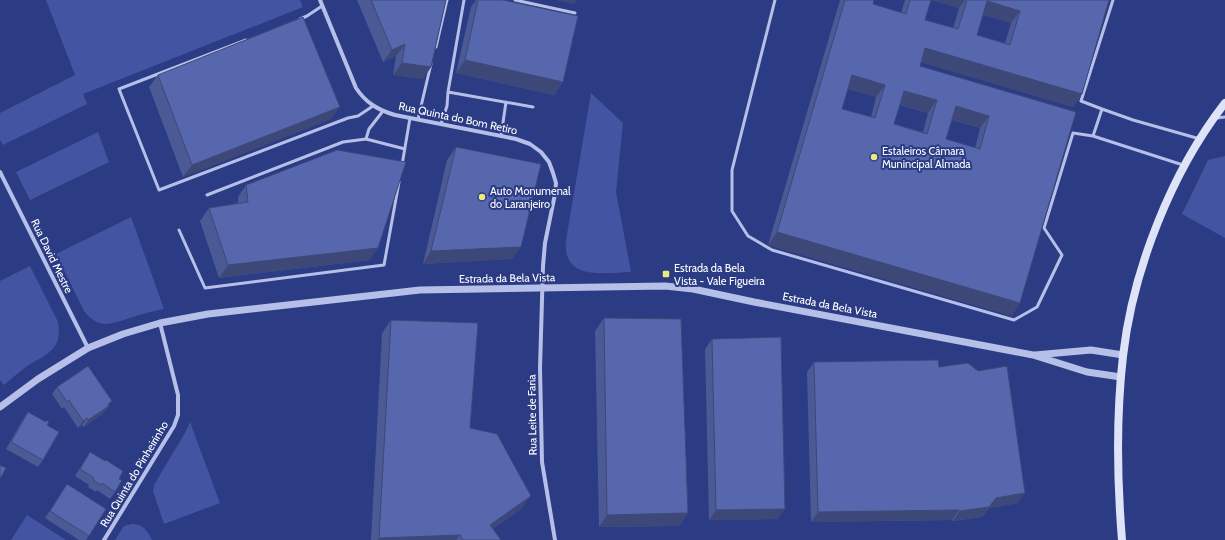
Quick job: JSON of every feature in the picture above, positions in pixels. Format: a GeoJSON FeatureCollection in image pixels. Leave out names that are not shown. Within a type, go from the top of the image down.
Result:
{"type":"FeatureCollection","features":[{"type":"Feature","properties":{"kind":"main road"},"geometry":{"type":"LineString","coordinates":[[1122,540],[1118,457],[1121,377],[1123,355],[1131,312],[1141,272],[1165,206],[1200,139],[1213,118],[1225,103]]}},
{"type":"Feature","properties":{"kind":"street","name":"Rua Quinta do Bom Retiro"},"geometry":{"type":"LineString","coordinates":[[320,0],[356,88],[362,98],[373,106],[383,112],[516,139],[530,144],[541,152],[549,162],[554,173],[556,183],[545,243],[542,288]]}},
{"type":"Feature","properties":{"kind":"street","name":"Rua David Mestre"},"geometry":{"type":"LineString","coordinates":[[0,172],[88,348]]}},
{"type":"Feature","properties":{"kind":"street","name":"Estrada da Bela Vista"},"geometry":{"type":"LineString","coordinates":[[0,407],[38,379],[88,348],[123,334],[160,323],[208,314],[420,290],[665,286],[693,289],[1032,355],[1087,372],[1121,377]]}},
{"type":"Feature","properties":{"kind":"street","name":"Rua Leite de Faria"},"geometry":{"type":"LineString","coordinates":[[542,288],[540,368],[542,462],[556,540]]}},
{"type":"Feature","properties":{"kind":"street","name":"Rua Quinta do Pinheirinho"},"geometry":{"type":"LineString","coordinates":[[104,540],[174,426],[178,415],[178,396],[160,323]]}},
{"type":"Feature","properties":{"kind":"street","name":"Estrada da Bela Vista"},"geometry":{"type":"LineString","coordinates":[[1032,355],[1091,350],[1123,355]]}},
{"type":"Feature","properties":{"kind":"lane"},"geometry":{"type":"LineString","coordinates":[[434,52],[447,0]]}},
{"type":"Feature","properties":{"kind":"lane"},"geometry":{"type":"LineString","coordinates":[[441,124],[447,106],[448,92],[464,0]]}},
{"type":"Feature","properties":{"kind":"lane"},"geometry":{"type":"LineString","coordinates":[[515,0],[574,13]]}},
{"type":"Feature","properties":{"kind":"lane"},"geometry":{"type":"LineString","coordinates":[[776,0],[732,170],[732,211],[748,236],[772,250],[1014,320],[1037,307],[1062,255],[1044,228],[1073,133],[1093,136],[1185,166]]}},
{"type":"Feature","properties":{"kind":"lane"},"geometry":{"type":"LineString","coordinates":[[1113,0],[1081,101],[1102,110],[1133,120],[1200,139]]}},
{"type":"Feature","properties":{"kind":"lane"},"geometry":{"type":"LineString","coordinates":[[292,22],[307,16],[322,6]]}},
{"type":"Feature","properties":{"kind":"lane"},"geometry":{"type":"LineString","coordinates":[[249,39],[118,89],[159,190],[348,118],[358,116],[373,106]]}},
{"type":"Feature","properties":{"kind":"lane"},"geometry":{"type":"LineString","coordinates":[[418,119],[433,59]]}},
{"type":"Feature","properties":{"kind":"lane"},"geometry":{"type":"LineString","coordinates":[[448,92],[533,107]]}},
{"type":"Feature","properties":{"kind":"lane"},"geometry":{"type":"LineString","coordinates":[[501,136],[506,102]]}},
{"type":"Feature","properties":{"kind":"lane"},"geometry":{"type":"LineString","coordinates":[[1093,136],[1102,110]]}},
{"type":"Feature","properties":{"kind":"lane"},"geometry":{"type":"LineString","coordinates":[[366,139],[369,129],[383,112]]}},
{"type":"Feature","properties":{"kind":"lane"},"geometry":{"type":"LineString","coordinates":[[1213,118],[1225,117]]}},
{"type":"Feature","properties":{"kind":"lane"},"geometry":{"type":"LineString","coordinates":[[401,172],[410,118]]}},
{"type":"Feature","properties":{"kind":"lane"},"geometry":{"type":"LineString","coordinates":[[207,195],[343,142],[366,139],[405,149]]}},
{"type":"Feature","properties":{"kind":"lane"},"geometry":{"type":"LineString","coordinates":[[179,230],[205,288],[384,265],[400,180]]}},
{"type":"Feature","properties":{"kind":"shaded area"},"geometry":{"type":"Polygon","coordinates":[[[46,0],[300,0],[303,7],[83,94],[87,104],[3,145],[0,140],[0,113],[75,75],[46,0]]]}},
{"type":"Feature","properties":{"kind":"shaded area"},"geometry":{"type":"Polygon","coordinates":[[[591,93],[623,123],[616,192],[631,272],[586,272],[577,268],[571,262],[566,253],[566,240],[591,93]]]}},
{"type":"Feature","properties":{"kind":"shaded area"},"geometry":{"type":"Polygon","coordinates":[[[98,132],[109,162],[30,200],[16,172],[98,132]]]}},
{"type":"Feature","properties":{"kind":"shaded area"},"geometry":{"type":"Polygon","coordinates":[[[1225,156],[1225,238],[1182,214],[1208,160],[1225,156]]]}},
{"type":"Feature","properties":{"kind":"shaded area"},"geometry":{"type":"Polygon","coordinates":[[[131,217],[164,309],[117,322],[106,324],[100,323],[95,321],[84,311],[56,254],[131,217]]]}},
{"type":"Feature","properties":{"kind":"shaded area"},"geometry":{"type":"Polygon","coordinates":[[[30,266],[58,322],[58,339],[55,346],[46,355],[26,367],[4,385],[0,380],[0,281],[30,266]]]}},
{"type":"Feature","properties":{"kind":"shaded area"},"geometry":{"type":"Polygon","coordinates":[[[190,422],[220,503],[164,524],[153,491],[154,485],[190,422]]]}},
{"type":"Feature","properties":{"kind":"shaded area"},"geometry":{"type":"Polygon","coordinates":[[[27,515],[66,540],[11,540],[27,515]]]}},
{"type":"Feature","properties":{"kind":"shaded area"},"geometry":{"type":"Polygon","coordinates":[[[132,524],[139,525],[145,529],[152,540],[115,540],[124,526],[132,524]]]}},
{"type":"Feature","properties":{"kind":"building"},"geometry":{"type":"Polygon","coordinates":[[[371,0],[446,0],[431,67],[402,63],[405,44],[392,50],[371,0]]]}},
{"type":"Feature","properties":{"kind":"building"},"geometry":{"type":"Polygon","coordinates":[[[478,0],[503,0],[578,16],[563,82],[465,60],[478,0]]]}},
{"type":"Feature","properties":{"kind":"building","name":"Estaleiros Câmara Munincipal Almada"},"geometry":{"type":"Polygon","coordinates":[[[845,0],[874,0],[873,4],[906,14],[910,0],[931,0],[925,20],[958,29],[967,0],[1109,0],[1082,94],[925,48],[920,66],[1076,112],[1020,303],[777,232],[845,0]],[[987,1],[977,35],[1010,45],[1020,11],[987,1]],[[852,75],[842,109],[875,118],[885,85],[852,75]],[[904,91],[894,124],[927,134],[937,100],[904,91]],[[956,106],[946,139],[980,149],[989,116],[956,106]]]}},
{"type":"Feature","properties":{"kind":"building"},"geometry":{"type":"Polygon","coordinates":[[[303,17],[340,107],[192,165],[158,75],[303,17]]]}},
{"type":"Feature","properties":{"kind":"building"},"geometry":{"type":"Polygon","coordinates":[[[456,147],[541,164],[521,247],[431,251],[456,147]]]}},
{"type":"Feature","properties":{"kind":"building"},"geometry":{"type":"Polygon","coordinates":[[[337,150],[406,162],[378,248],[228,265],[209,208],[248,202],[246,185],[337,150]]]}},
{"type":"Feature","properties":{"kind":"building"},"geometry":{"type":"Polygon","coordinates":[[[604,318],[681,319],[688,513],[607,515],[604,318]]]}},
{"type":"Feature","properties":{"kind":"building"},"geometry":{"type":"Polygon","coordinates":[[[391,320],[478,323],[470,428],[497,434],[531,496],[490,525],[501,540],[463,540],[460,535],[379,538],[391,320]]]}},
{"type":"Feature","properties":{"kind":"building"},"geometry":{"type":"Polygon","coordinates":[[[781,337],[785,509],[716,510],[712,339],[781,337]]]}},
{"type":"Feature","properties":{"kind":"building"},"geometry":{"type":"Polygon","coordinates":[[[938,360],[939,367],[968,363],[978,371],[1007,366],[1025,493],[996,498],[989,507],[960,511],[818,512],[814,362],[938,360]]]}},
{"type":"Feature","properties":{"kind":"building"},"geometry":{"type":"Polygon","coordinates":[[[88,366],[112,401],[108,404],[109,406],[88,420],[87,418],[83,421],[69,400],[67,402],[57,387],[88,366]]]}},
{"type":"Feature","properties":{"kind":"building"},"geometry":{"type":"Polygon","coordinates":[[[28,412],[46,422],[47,420],[49,422],[47,425],[59,432],[43,460],[11,442],[28,412]]]}},
{"type":"Feature","properties":{"kind":"building"},"geometry":{"type":"Polygon","coordinates":[[[90,452],[123,471],[119,479],[122,480],[115,492],[102,483],[101,485],[93,480],[94,478],[80,469],[90,452]]]}},
{"type":"Feature","properties":{"kind":"building"},"geometry":{"type":"Polygon","coordinates":[[[0,465],[6,468],[0,479],[0,465]]]}},
{"type":"Feature","properties":{"kind":"building"},"geometry":{"type":"Polygon","coordinates":[[[67,484],[106,509],[89,536],[50,511],[67,484]]]}},
{"type":"Feature","properties":{"kind":"place","name":"Estaleiros Câmara Munincipal Almada"},"geometry":{"type":"Point","coordinates":[874,157]}},
{"type":"Feature","properties":{"kind":"place","name":"Auto Monumenal do Laranjeiro"},"geometry":{"type":"Point","coordinates":[482,197]}},
{"type":"Feature","properties":{"kind":"place","name":"Estrada da Bela Vista - Vale Figueira"},"geometry":{"type":"Point","coordinates":[666,274]}}]}
